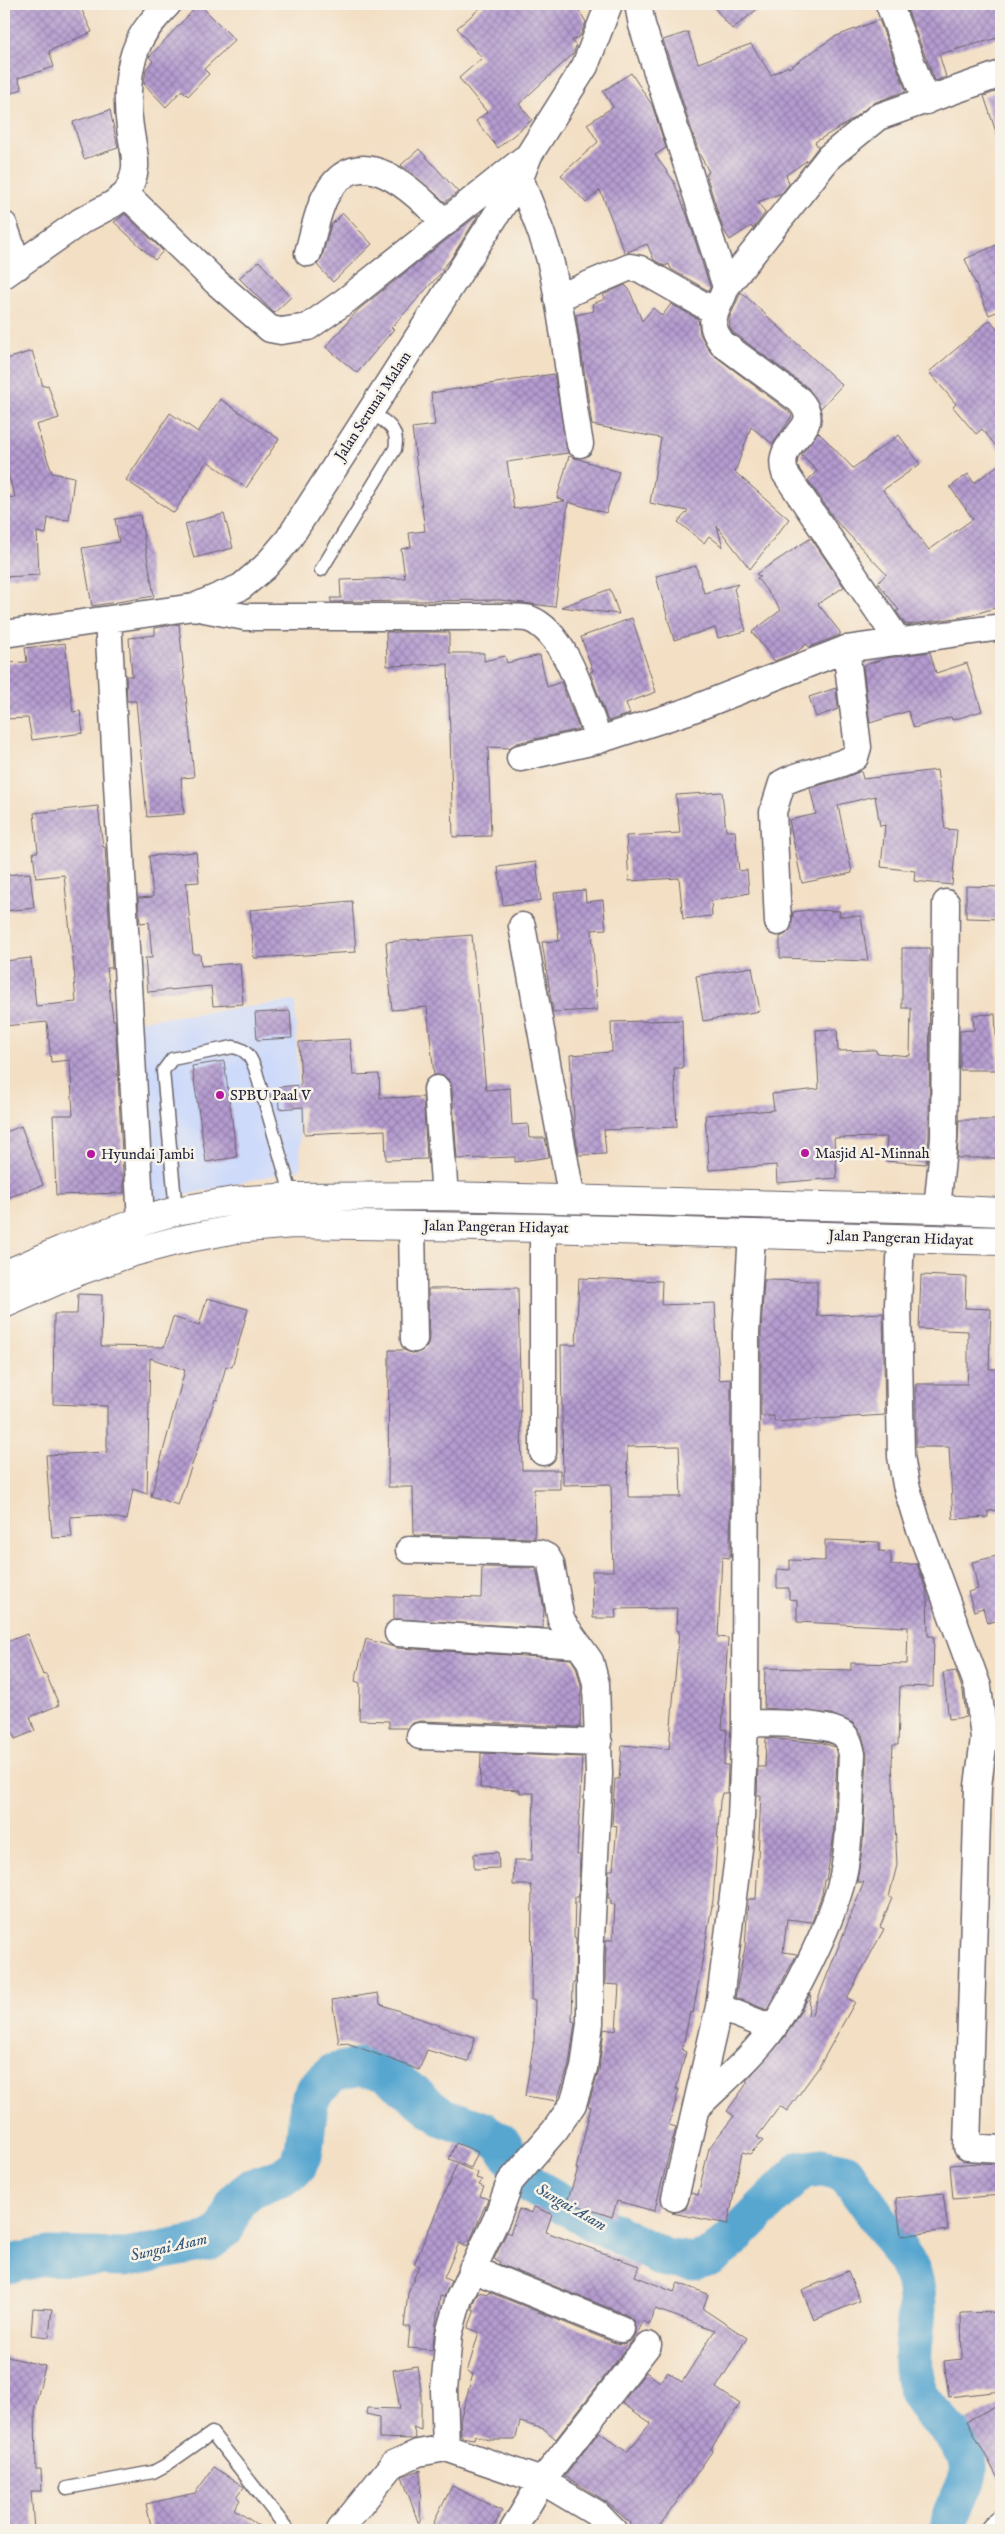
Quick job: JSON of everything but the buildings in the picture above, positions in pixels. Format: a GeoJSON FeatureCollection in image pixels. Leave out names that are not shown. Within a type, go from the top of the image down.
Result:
{"type":"FeatureCollection","features":[{"type":"Feature","properties":{"kind":"highway","name":"Jalan Pangeran Hidayat"},"geometry":{"type":"LineString","coordinates":[[4,1275],[66,1248],[141,1221],[176,1211],[234,1202],[292,1197],[445,1196],[938,1208],[1001,1212]]}},
{"type":"Feature","properties":{"kind":"highway"},"geometry":{"type":"LineString","coordinates":[[292,1197],[293,1224]]}},
{"type":"Feature","properties":{"kind":"highway"},"geometry":{"type":"LineString","coordinates":[[752,1233],[754,1204]]}},
{"type":"Feature","properties":{"kind":"highway"},"geometry":{"type":"LineString","coordinates":[[176,1211],[179,1240]]}},
{"type":"Feature","properties":{"kind":"highway","name":"Jalan Pangeran Hidayat"},"geometry":{"type":"LineString","coordinates":[[4,1304],[79,1271],[130,1253],[179,1240],[236,1230],[293,1224],[752,1233],[1001,1241]]}},
{"type":"Feature","properties":{"kind":"street"},"geometry":{"type":"LineString","coordinates":[[4,224],[11,270],[81,221],[113,204],[126,194],[135,177],[136,163],[130,125],[128,94],[131,65],[138,43],[168,4]]}},
{"type":"Feature","properties":{"kind":"street","name":"Jalan Serunai Malam"},"geometry":{"type":"LineString","coordinates":[[4,634],[194,607],[240,587],[265,567],[288,540],[524,166],[585,66],[609,4]]}},
{"type":"Feature","properties":{"kind":"street"},"geometry":{"type":"LineString","coordinates":[[638,4],[645,34],[726,287]]}},
{"type":"Feature","properties":{"kind":"street"},"geometry":{"type":"LineString","coordinates":[[889,4],[926,101]]}},
{"type":"Feature","properties":{"kind":"street"},"geometry":{"type":"LineString","coordinates":[[899,642],[785,473],[782,462],[783,455],[806,425],[808,414],[806,408],[799,400],[723,344],[716,336],[713,325],[714,310],[726,287],[830,156],[878,117],[1001,74]]}},
{"type":"Feature","properties":{"kind":"street"},"geometry":{"type":"LineString","coordinates":[[126,194],[216,282],[270,329],[281,331],[308,327],[445,223],[524,166],[550,262],[580,444]]}},
{"type":"Feature","properties":{"kind":"street"},"geometry":{"type":"LineString","coordinates":[[308,253],[324,198],[336,182],[353,170],[367,169],[401,182],[416,193],[445,223]]}},
{"type":"Feature","properties":{"kind":"street"},"geometry":{"type":"LineString","coordinates":[[557,298],[630,267],[640,268],[714,310]]}},
{"type":"Feature","properties":{"kind":"street"},"geometry":{"type":"LineString","coordinates":[[194,607],[246,617],[508,617],[530,619],[544,628],[554,639],[572,667],[598,740]]}},
{"type":"Feature","properties":{"kind":"street"},"geometry":{"type":"LineString","coordinates":[[108,620],[141,1221]]}},
{"type":"Feature","properties":{"kind":"street"},"geometry":{"type":"LineString","coordinates":[[520,758],[598,740],[688,711],[846,649],[1001,628]]}},
{"type":"Feature","properties":{"kind":"street"},"geometry":{"type":"LineString","coordinates":[[778,922],[773,812],[782,783],[794,776],[845,763],[855,757],[858,747],[846,649]]}},
{"type":"Feature","properties":{"kind":"street"},"geometry":{"type":"LineString","coordinates":[[938,1208],[944,1139],[946,904]]}},
{"type":"Feature","properties":{"kind":"street"},"geometry":{"type":"LineString","coordinates":[[522,926],[572,1200]]}},
{"type":"Feature","properties":{"kind":"street"},"geometry":{"type":"LineString","coordinates":[[437,1088],[445,1196]]}},
{"type":"Feature","properties":{"kind":"street"},"geometry":{"type":"LineString","coordinates":[[412,1226],[414,1339]]}},
{"type":"Feature","properties":{"kind":"street"},"geometry":{"type":"LineString","coordinates":[[543,1228],[543,1452]]}},
{"type":"Feature","properties":{"kind":"street"},"geometry":{"type":"LineString","coordinates":[[675,2198],[719,2007],[740,1841],[745,1723],[746,1333],[752,1233]]}},
{"type":"Feature","properties":{"kind":"street"},"geometry":{"type":"LineString","coordinates":[[901,1239],[898,1306],[901,1456],[906,1486],[916,1518],[978,1688],[984,1738],[978,1786],[967,2147],[1001,2149]]}},
{"type":"Feature","properties":{"kind":"street"},"geometry":{"type":"LineString","coordinates":[[409,1550],[539,1553],[547,1557],[551,1564],[562,1620],[590,1661],[594,1672],[599,1743],[595,1881],[590,1958],[590,2023],[584,2068],[573,2104],[554,2130],[510,2182],[497,2218],[459,2298],[449,2334],[444,2390],[446,2448]]}},
{"type":"Feature","properties":{"kind":"street"},"geometry":{"type":"LineString","coordinates":[[398,1633],[579,1645]]}},
{"type":"Feature","properties":{"kind":"street"},"geometry":{"type":"LineString","coordinates":[[696,2108],[749,2057],[772,2028],[797,1986],[840,1890],[849,1817],[852,1754],[849,1741],[844,1734],[834,1729],[780,1723],[745,1723]]}},
{"type":"Feature","properties":{"kind":"street"},"geometry":{"type":"LineString","coordinates":[[420,1736],[599,1743]]}},
{"type":"Feature","properties":{"kind":"street"},"geometry":{"type":"LineString","coordinates":[[719,2007],[772,2028]]}},
{"type":"Feature","properties":{"kind":"street"},"geometry":{"type":"LineString","coordinates":[[472,2269],[621,2329]]}},
{"type":"Feature","properties":{"kind":"street"},"geometry":{"type":"LineString","coordinates":[[513,2530],[542,2481],[648,2345]]}},
{"type":"Feature","properties":{"kind":"street"},"geometry":{"type":"LineString","coordinates":[[340,2530],[359,2520],[393,2464],[418,2453],[446,2448],[542,2481],[596,2513],[613,2530]]}},
{"type":"Feature","properties":{"kind":"street"},"geometry":{"type":"LineString","coordinates":[[994,2530],[1001,2523]]}},
{"type":"Feature","properties":{"kind":"lane"},"geometry":{"type":"LineString","coordinates":[[321,570],[395,449],[398,440],[389,424],[369,412]]}},
{"type":"Feature","properties":{"kind":"lane"},"geometry":{"type":"LineString","coordinates":[[176,1211],[164,1072],[166,1064],[172,1059],[233,1048],[241,1048],[250,1055],[292,1197]]}},
{"type":"Feature","properties":{"kind":"lane"},"geometry":{"type":"LineString","coordinates":[[67,2488],[153,2472],[212,2433],[288,2530]]}},
{"type":"Feature","properties":{"kind":"shaded area","name":"SPBU Paal V"},"geometry":{"type":"Polygon","coordinates":[[[295,1001],[301,1169],[148,1203],[136,1021],[295,1001]]]}},
{"type":"Feature","properties":{"kind":"waterway","name":"Sungai Asam"},"geometry":{"type":"LineString","coordinates":[[4,2265],[48,2256],[125,2258],[210,2241],[225,2229],[236,2201],[252,2188],[283,2177],[298,2165],[304,2150],[309,2102],[317,2087],[333,2073],[359,2067],[385,2072],[443,2117],[483,2131],[502,2143],[529,2184],[602,2227],[665,2258],[693,2262],[710,2257],[726,2245],[801,2170],[822,2167],[845,2172],[895,2243],[911,2272],[917,2298],[913,2353],[915,2380],[924,2402],[953,2436],[965,2454],[968,2472],[952,2513],[950,2530]]}},
{"type":"Feature","properties":{"kind":"place","name":"SPBU Paal V"},"geometry":{"type":"Point","coordinates":[220,1095]}},
{"type":"Feature","properties":{"kind":"place","name":"Masjid Al-Minnah"},"geometry":{"type":"Point","coordinates":[805,1153]}},
{"type":"Feature","properties":{"kind":"place","name":"Hyundai Jambi"},"geometry":{"type":"Point","coordinates":[91,1154]}}]}
